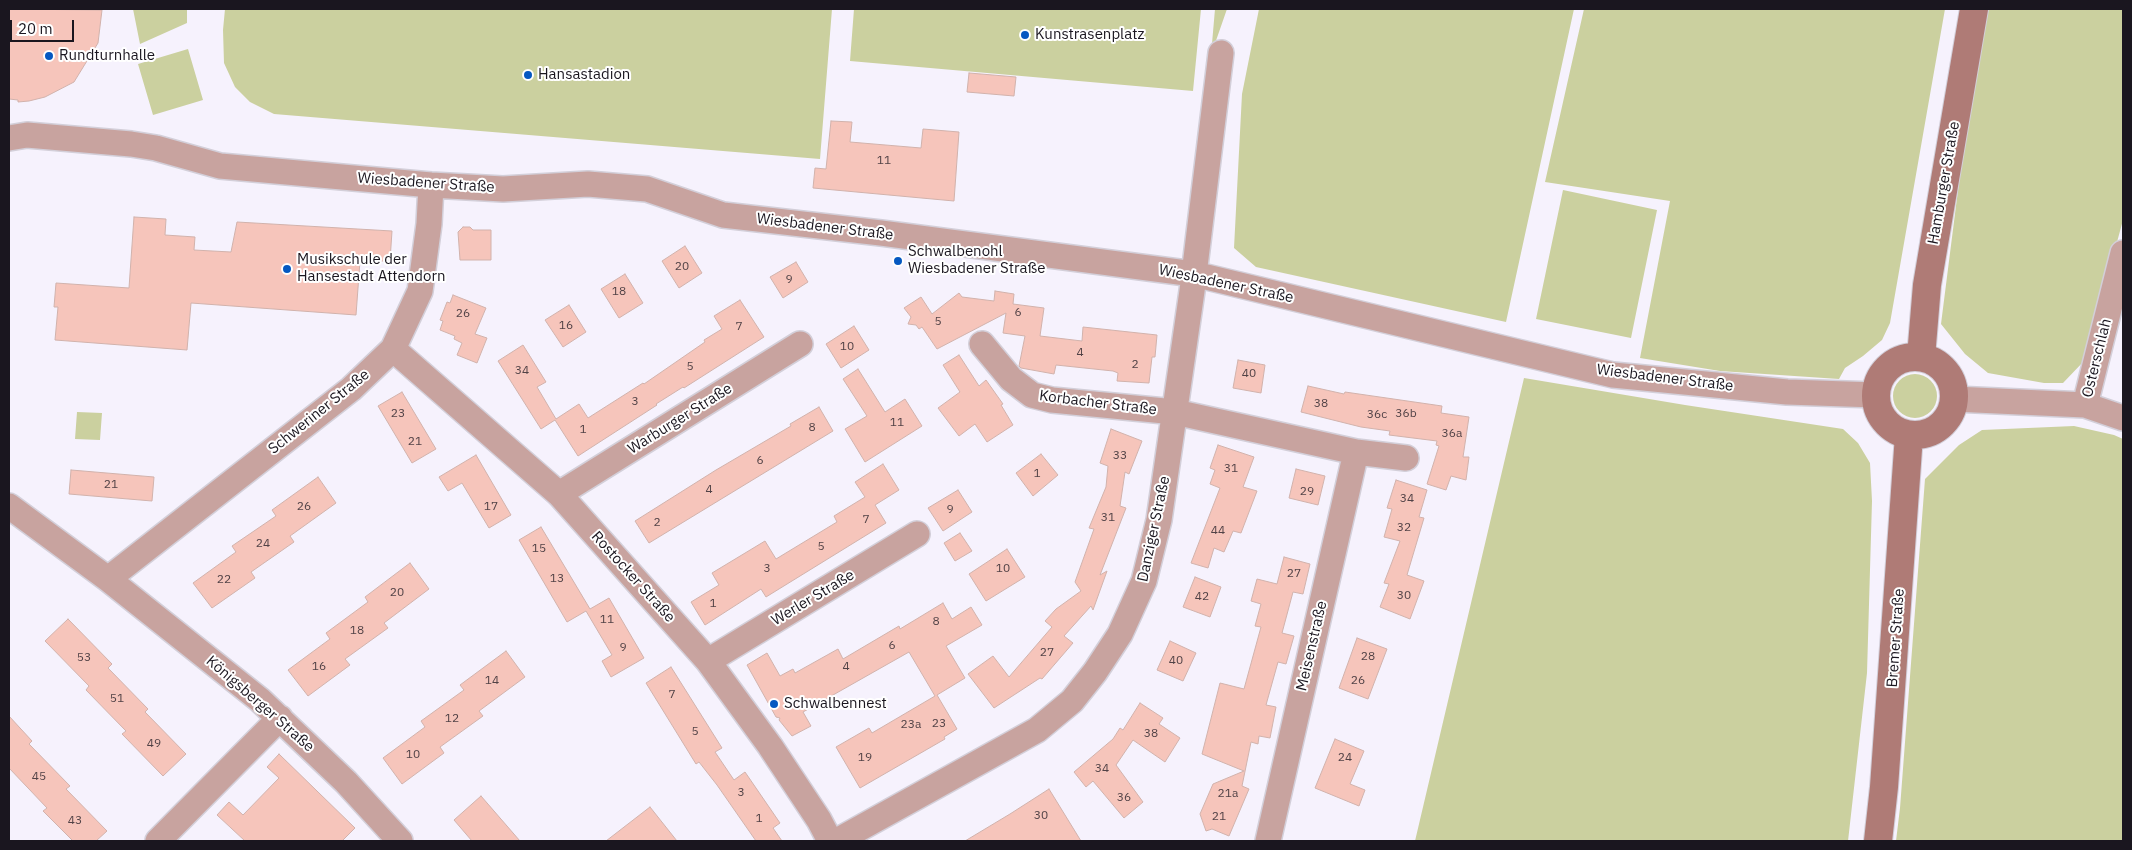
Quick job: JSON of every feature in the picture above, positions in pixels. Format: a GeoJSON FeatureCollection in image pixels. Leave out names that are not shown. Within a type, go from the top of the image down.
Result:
{"type":"FeatureCollection","features":[{"type":"Feature","properties":{"kind":"main road","name":"Hamburger Straße"},"geometry":{"type":"LineString","coordinates":[[1921,357],[1927,285],[1974,9]]}},
{"type":"Feature","properties":{"kind":"main road"},"geometry":{"type":"LineString","coordinates":[[1921,357],[1932,361],[1949,377],[1954,399],[1946,419],[1939,427],[1920,435],[1909,435],[1891,427],[1884,420],[1879,412],[1876,395],[1877,386],[1886,369],[1902,359],[1921,357]]}},
{"type":"Feature","properties":{"kind":"main road","name":"Bremer Straße"},"geometry":{"type":"LineString","coordinates":[[1878,841],[1884,787],[1909,435]]}},
{"type":"Feature","properties":{"kind":"street","name":"Danziger Straße"},"geometry":{"type":"LineString","coordinates":[[837,841],[1037,730],[1072,701],[1095,672],[1120,634],[1144,581],[1158,520],[1194,274],[1221,53]]}},
{"type":"Feature","properties":{"kind":"street","name":"Wiesbadener Straße"},"geometry":{"type":"LineString","coordinates":[[9,138],[27,136],[131,144],[156,148],[220,166],[431,185],[503,189],[588,184],[647,189],[723,215],[881,233],[1194,274],[1612,375],[1787,392],[1876,395]]}},
{"type":"Feature","properties":{"kind":"street","name":"Schweriner Straße"},"geometry":{"type":"LineString","coordinates":[[108,579],[350,389],[393,349],[420,291],[429,224],[431,185]]}},
{"type":"Feature","properties":{"kind":"street","name":"Osterschlah"},"geometry":{"type":"LineString","coordinates":[[2085,405],[2123,253]]}},
{"type":"Feature","properties":{"kind":"street","name":"Warburger Straße"},"geometry":{"type":"LineString","coordinates":[[559,494],[800,344]]}},
{"type":"Feature","properties":{"kind":"street","name":"Korbacher Straße"},"geometry":{"type":"LineString","coordinates":[[982,344],[1011,379],[1032,395],[1052,400],[1175,412]]}},
{"type":"Feature","properties":{"kind":"street","name":"Rostocker Straße"},"geometry":{"type":"LineString","coordinates":[[393,349],[559,494],[708,661],[770,746],[830,841]]}},
{"type":"Feature","properties":{"kind":"street"},"geometry":{"type":"LineString","coordinates":[[1954,399],[2085,405],[2123,418]]}},
{"type":"Feature","properties":{"kind":"street"},"geometry":{"type":"LineString","coordinates":[[1175,412],[1356,452],[1406,458]]}},
{"type":"Feature","properties":{"kind":"street","name":"Meisenstraße"},"geometry":{"type":"LineString","coordinates":[[1268,841],[1356,452]]}},
{"type":"Feature","properties":{"kind":"street","name":"Königsberger Straße"},"geometry":{"type":"LineString","coordinates":[[9,506],[108,579],[280,718],[346,782],[400,841]]}},
{"type":"Feature","properties":{"kind":"street","name":"Werler Straße"},"geometry":{"type":"LineString","coordinates":[[708,661],[917,534]]}},
{"type":"Feature","properties":{"kind":"street"},"geometry":{"type":"LineString","coordinates":[[158,841],[280,718]]}},
{"type":"Feature","properties":{"kind":"green space"},"geometry":{"type":"Polygon","coordinates":[[[133,9],[187,9],[187,23],[140,44],[133,9]]]}},
{"type":"Feature","properties":{"kind":"green space","name":"Hansastadion"},"geometry":{"type":"Polygon","coordinates":[[[225,9],[832,9],[820,159],[274,114],[250,102],[235,87],[224,63],[223,30],[225,9]]]}},
{"type":"Feature","properties":{"kind":"green space","name":"Kunstrasenplatz"},"geometry":{"type":"Polygon","coordinates":[[[854,9],[1201,9],[1193,91],[850,61],[854,9]]]}},
{"type":"Feature","properties":{"kind":"green space"},"geometry":{"type":"Polygon","coordinates":[[[1215,9],[1227,9],[1211,55],[1215,9]]]}},
{"type":"Feature","properties":{"kind":"green space"},"geometry":{"type":"Polygon","coordinates":[[[1259,9],[1574,9],[1506,322],[1256,267],[1234,248],[1242,94],[1259,9]]]}},
{"type":"Feature","properties":{"kind":"green space"},"geometry":{"type":"Polygon","coordinates":[[[1584,9],[1945,9],[1890,323],[1882,340],[1845,368],[1839,379],[1720,371],[1640,358],[1670,201],[1545,182],[1584,9]]]}},
{"type":"Feature","properties":{"kind":"green space"},"geometry":{"type":"Polygon","coordinates":[[[1981,9],[2123,9],[2123,220],[2085,360],[2063,383],[2044,383],[1988,373],[1965,354],[1941,324],[1981,9]]]}},
{"type":"Feature","properties":{"kind":"green space"},"geometry":{"type":"Polygon","coordinates":[[[188,49],[203,100],[153,115],[138,64],[188,49]]]}},
{"type":"Feature","properties":{"kind":"green space"},"geometry":{"type":"Polygon","coordinates":[[[1563,190],[1657,210],[1631,338],[1536,319],[1563,190]]]}},
{"type":"Feature","properties":{"kind":"green space"},"geometry":{"type":"Polygon","coordinates":[[[1915,374],[1927,378],[1933,384],[1937,396],[1933,408],[1927,414],[1915,418],[1903,414],[1897,408],[1893,396],[1897,384],[1903,378],[1915,374]]]}},
{"type":"Feature","properties":{"kind":"green space"},"geometry":{"type":"Polygon","coordinates":[[[1524,378],[1843,429],[1858,443],[1870,463],[1872,501],[1867,673],[1848,841],[1415,841],[1524,378]]]}},
{"type":"Feature","properties":{"kind":"green space"},"geometry":{"type":"Polygon","coordinates":[[[77,412],[102,413],[100,440],[75,439],[77,412]]]}},
{"type":"Feature","properties":{"kind":"green space"},"geometry":{"type":"Polygon","coordinates":[[[2074,426],[2114,435],[2123,439],[2123,841],[1896,841],[1925,479],[1959,445],[1982,430],[2074,426]]]}},
{"type":"Feature","properties":{"kind":"building","name":"Rundturnhalle"},"geometry":{"type":"Polygon","coordinates":[[[9,9],[102,10],[98,43],[74,82],[45,97],[18,102],[18,100],[9,99],[9,9]]]}},
{"type":"Feature","properties":{"kind":"building"},"geometry":{"type":"Polygon","coordinates":[[[969,73],[1016,77],[1014,96],[967,92],[969,73]]]}},
{"type":"Feature","properties":{"kind":"building"},"geometry":{"type":"Polygon","coordinates":[[[831,121],[852,122],[850,142],[921,148],[923,129],[959,132],[954,201],[813,188],[815,168],[826,169],[831,121]]]}},
{"type":"Feature","properties":{"kind":"building"},"geometry":{"type":"Polygon","coordinates":[[[134,217],[166,219],[165,235],[195,237],[194,250],[231,252],[237,222],[392,231],[390,261],[360,261],[356,315],[191,303],[187,350],[55,340],[58,307],[54,307],[56,283],[129,288],[134,217]]]}},
{"type":"Feature","properties":{"kind":"building"},"geometry":{"type":"Polygon","coordinates":[[[463,227],[470,227],[473,230],[491,230],[491,260],[460,260],[458,232],[463,227]]]}},
{"type":"Feature","properties":{"kind":"building"},"geometry":{"type":"Polygon","coordinates":[[[685,246],[702,273],[679,288],[662,261],[685,246]]]}},
{"type":"Feature","properties":{"kind":"building"},"geometry":{"type":"Polygon","coordinates":[[[796,262],[808,282],[783,298],[770,277],[796,262]]]}},
{"type":"Feature","properties":{"kind":"building"},"geometry":{"type":"Polygon","coordinates":[[[625,274],[643,303],[619,318],[601,289],[625,274]]]}},
{"type":"Feature","properties":{"kind":"building"},"geometry":{"type":"Polygon","coordinates":[[[995,291],[1014,294],[1013,304],[1044,308],[1040,336],[1082,341],[1083,327],[1157,335],[1155,357],[1152,357],[1149,383],[1117,381],[1118,373],[1113,371],[1056,365],[1054,374],[1021,368],[1019,366],[1025,336],[1003,333],[1006,313],[937,349],[922,327],[919,329],[916,325],[908,324],[911,317],[904,308],[921,297],[932,314],[959,293],[962,297],[994,301],[995,291]]]}},
{"type":"Feature","properties":{"kind":"building"},"geometry":{"type":"Polygon","coordinates":[[[453,295],[486,308],[475,334],[487,338],[477,363],[457,355],[462,343],[454,339],[455,336],[440,330],[443,321],[440,320],[447,302],[450,303],[453,295]]]}},
{"type":"Feature","properties":{"kind":"building"},"geometry":{"type":"Polygon","coordinates":[[[740,300],[764,337],[656,404],[578,456],[555,420],[541,429],[498,361],[523,345],[546,382],[537,387],[556,419],[579,404],[588,418],[644,384],[722,329],[714,316],[740,300]]]}},
{"type":"Feature","properties":{"kind":"building"},"geometry":{"type":"Polygon","coordinates":[[[569,305],[586,332],[563,347],[545,320],[569,305]]]}},
{"type":"Feature","properties":{"kind":"building"},"geometry":{"type":"Polygon","coordinates":[[[854,326],[869,350],[841,368],[826,344],[854,326]]]}},
{"type":"Feature","properties":{"kind":"building"},"geometry":{"type":"Polygon","coordinates":[[[959,355],[979,386],[986,380],[1003,404],[1001,405],[1013,425],[987,442],[975,424],[959,436],[938,408],[960,392],[943,365],[959,355]]]}},
{"type":"Feature","properties":{"kind":"building"},"geometry":{"type":"Polygon","coordinates":[[[1238,360],[1265,365],[1261,393],[1233,388],[1238,360]]]}},
{"type":"Feature","properties":{"kind":"building"},"geometry":{"type":"Polygon","coordinates":[[[858,369],[885,412],[905,399],[922,426],[865,462],[845,429],[867,416],[843,379],[858,369]]]}},
{"type":"Feature","properties":{"kind":"building"},"geometry":{"type":"Polygon","coordinates":[[[1308,386],[1344,394],[1345,392],[1442,406],[1441,413],[1469,417],[1463,457],[1469,457],[1466,480],[1451,476],[1446,490],[1427,484],[1439,446],[1436,445],[1437,441],[1389,435],[1390,431],[1361,427],[1301,412],[1308,386]]]}},
{"type":"Feature","properties":{"kind":"building"},"geometry":{"type":"Polygon","coordinates":[[[402,392],[436,449],[412,463],[378,406],[402,392]]]}},
{"type":"Feature","properties":{"kind":"building"},"geometry":{"type":"Polygon","coordinates":[[[819,407],[833,431],[649,543],[635,521],[819,407]]]}},
{"type":"Feature","properties":{"kind":"building"},"geometry":{"type":"Polygon","coordinates":[[[1111,429],[1142,441],[1129,474],[1125,472],[1120,506],[1126,508],[1100,575],[1107,571],[1093,610],[1091,606],[1064,636],[1073,643],[1042,679],[1040,678],[994,708],[968,674],[993,656],[1009,677],[1052,627],[1045,621],[1056,609],[1081,591],[1075,582],[1094,529],[1089,528],[1106,487],[1108,466],[1100,463],[1111,429]]]}},
{"type":"Feature","properties":{"kind":"building"},"geometry":{"type":"Polygon","coordinates":[[[1218,445],[1254,457],[1243,487],[1257,491],[1241,533],[1233,531],[1224,552],[1214,548],[1208,568],[1191,563],[1220,488],[1210,484],[1215,470],[1210,468],[1218,445]]]}},
{"type":"Feature","properties":{"kind":"building"},"geometry":{"type":"Polygon","coordinates":[[[1041,454],[1058,475],[1033,496],[1016,473],[1041,454]]]}},
{"type":"Feature","properties":{"kind":"building"},"geometry":{"type":"Polygon","coordinates":[[[476,455],[511,515],[489,528],[462,483],[448,491],[439,477],[476,455]]]}},
{"type":"Feature","properties":{"kind":"building"},"geometry":{"type":"Polygon","coordinates":[[[883,464],[899,490],[875,505],[886,523],[766,597],[761,589],[705,625],[691,602],[719,585],[712,573],[765,541],[776,559],[837,522],[834,516],[865,497],[855,482],[883,464]]]}},
{"type":"Feature","properties":{"kind":"building"},"geometry":{"type":"Polygon","coordinates":[[[1296,469],[1325,476],[1318,505],[1289,498],[1296,469]]]}},
{"type":"Feature","properties":{"kind":"building"},"geometry":{"type":"Polygon","coordinates":[[[71,470],[154,477],[152,501],[69,494],[71,470]]]}},
{"type":"Feature","properties":{"kind":"building"},"geometry":{"type":"Polygon","coordinates":[[[318,477],[336,503],[290,536],[294,542],[251,572],[255,578],[212,608],[193,583],[236,552],[232,546],[276,516],[272,510],[318,477]]]}},
{"type":"Feature","properties":{"kind":"building"},"geometry":{"type":"Polygon","coordinates":[[[1396,480],[1427,490],[1419,517],[1424,518],[1407,575],[1424,581],[1410,619],[1380,607],[1389,584],[1384,583],[1400,541],[1384,537],[1392,509],[1387,508],[1396,480]]]}},
{"type":"Feature","properties":{"kind":"building"},"geometry":{"type":"Polygon","coordinates":[[[958,490],[972,512],[943,531],[928,508],[958,490]]]}},
{"type":"Feature","properties":{"kind":"building"},"geometry":{"type":"Polygon","coordinates":[[[541,527],[590,609],[609,598],[644,658],[611,677],[602,661],[612,655],[586,611],[567,622],[519,540],[541,527]]]}},
{"type":"Feature","properties":{"kind":"building"},"geometry":{"type":"Polygon","coordinates":[[[960,533],[972,551],[955,561],[944,543],[960,533]]]}},
{"type":"Feature","properties":{"kind":"building"},"geometry":{"type":"Polygon","coordinates":[[[1007,549],[1025,577],[986,601],[969,574],[1007,549]]]}},
{"type":"Feature","properties":{"kind":"building"},"geometry":{"type":"Polygon","coordinates":[[[1284,557],[1310,564],[1303,594],[1293,592],[1282,633],[1294,636],[1286,664],[1278,662],[1266,705],[1276,707],[1270,738],[1259,736],[1258,744],[1251,742],[1242,786],[1249,789],[1229,836],[1212,829],[1206,831],[1200,814],[1213,784],[1244,771],[1202,754],[1220,683],[1244,689],[1261,627],[1255,626],[1261,604],[1251,601],[1257,579],[1277,584],[1284,557]]]}},
{"type":"Feature","properties":{"kind":"building"},"geometry":{"type":"Polygon","coordinates":[[[410,563],[429,589],[384,623],[388,628],[345,659],[350,665],[308,696],[288,670],[330,639],[326,633],[368,602],[365,597],[410,563]]]}},
{"type":"Feature","properties":{"kind":"building"},"geometry":{"type":"Polygon","coordinates":[[[1195,577],[1221,587],[1210,617],[1183,607],[1195,577]]]}},
{"type":"Feature","properties":{"kind":"building"},"geometry":{"type":"Polygon","coordinates":[[[943,603],[952,619],[971,607],[982,625],[946,646],[965,678],[937,695],[957,729],[944,737],[945,739],[860,788],[836,747],[869,728],[872,733],[935,696],[909,652],[803,712],[811,726],[792,736],[779,720],[780,718],[776,717],[747,665],[767,653],[780,676],[793,669],[795,673],[838,649],[843,659],[899,626],[900,629],[943,603]]]}},
{"type":"Feature","properties":{"kind":"building"},"geometry":{"type":"Polygon","coordinates":[[[68,619],[112,664],[108,668],[148,709],[145,712],[186,754],[163,776],[122,734],[126,731],[86,690],[89,686],[45,641],[68,619]]]}},
{"type":"Feature","properties":{"kind":"building"},"geometry":{"type":"Polygon","coordinates":[[[1357,638],[1387,649],[1368,699],[1339,688],[1357,638]]]}},
{"type":"Feature","properties":{"kind":"building"},"geometry":{"type":"Polygon","coordinates":[[[1170,641],[1196,653],[1183,681],[1157,670],[1170,641]]]}},
{"type":"Feature","properties":{"kind":"building"},"geometry":{"type":"Polygon","coordinates":[[[506,651],[525,677],[479,711],[483,716],[440,747],[444,753],[402,784],[383,758],[425,727],[421,721],[464,690],[460,685],[506,651]]]}},
{"type":"Feature","properties":{"kind":"building"},"geometry":{"type":"Polygon","coordinates":[[[671,667],[722,748],[715,752],[734,780],[745,772],[780,823],[773,828],[782,841],[756,841],[717,785],[699,762],[696,764],[646,683],[671,667]]]}},
{"type":"Feature","properties":{"kind":"building"},"geometry":{"type":"Polygon","coordinates":[[[1140,703],[1163,718],[1159,724],[1180,738],[1165,762],[1133,740],[1116,765],[1143,802],[1124,818],[1093,781],[1086,787],[1074,772],[1113,739],[1120,728],[1123,730],[1140,703]]]}},
{"type":"Feature","properties":{"kind":"building"},"geometry":{"type":"Polygon","coordinates":[[[9,716],[32,741],[29,744],[70,786],[66,789],[107,831],[96,841],[73,841],[43,811],[47,808],[9,768],[9,716]]]}},
{"type":"Feature","properties":{"kind":"building"},"geometry":{"type":"Polygon","coordinates":[[[1335,739],[1364,751],[1350,784],[1365,790],[1359,806],[1315,788],[1335,739]]]}},
{"type":"Feature","properties":{"kind":"building"},"geometry":{"type":"Polygon","coordinates":[[[279,754],[355,828],[342,841],[245,841],[217,815],[229,802],[243,815],[279,778],[267,767],[279,754]]]}},
{"type":"Feature","properties":{"kind":"building"},"geometry":{"type":"Polygon","coordinates":[[[1049,789],[1081,841],[965,841],[1010,814],[1049,789]]]}},
{"type":"Feature","properties":{"kind":"building"},"geometry":{"type":"Polygon","coordinates":[[[481,796],[520,841],[472,841],[454,820],[481,796]]]}},
{"type":"Feature","properties":{"kind":"building"},"geometry":{"type":"Polygon","coordinates":[[[650,807],[677,841],[606,841],[650,807]]]}},
{"type":"Feature","properties":{"kind":"place","name":"Kunstrasenplatz"},"geometry":{"type":"Point","coordinates":[1025,35]}},
{"type":"Feature","properties":{"kind":"place","name":"Rundturnhalle"},"geometry":{"type":"Point","coordinates":[49,56]}},
{"type":"Feature","properties":{"kind":"place","name":"Hansastadion"},"geometry":{"type":"Point","coordinates":[528,75]}},
{"type":"Feature","properties":{"kind":"place","name":"Schwalbenohl Wiesbadener Straße"},"geometry":{"type":"Point","coordinates":[898,261]}},
{"type":"Feature","properties":{"kind":"place","name":"Musikschule der Hansestadt Attendorn"},"geometry":{"type":"Point","coordinates":[287,269]}},
{"type":"Feature","properties":{"kind":"place","name":"Schwalbennest"},"geometry":{"type":"Point","coordinates":[774,704]}}]}
